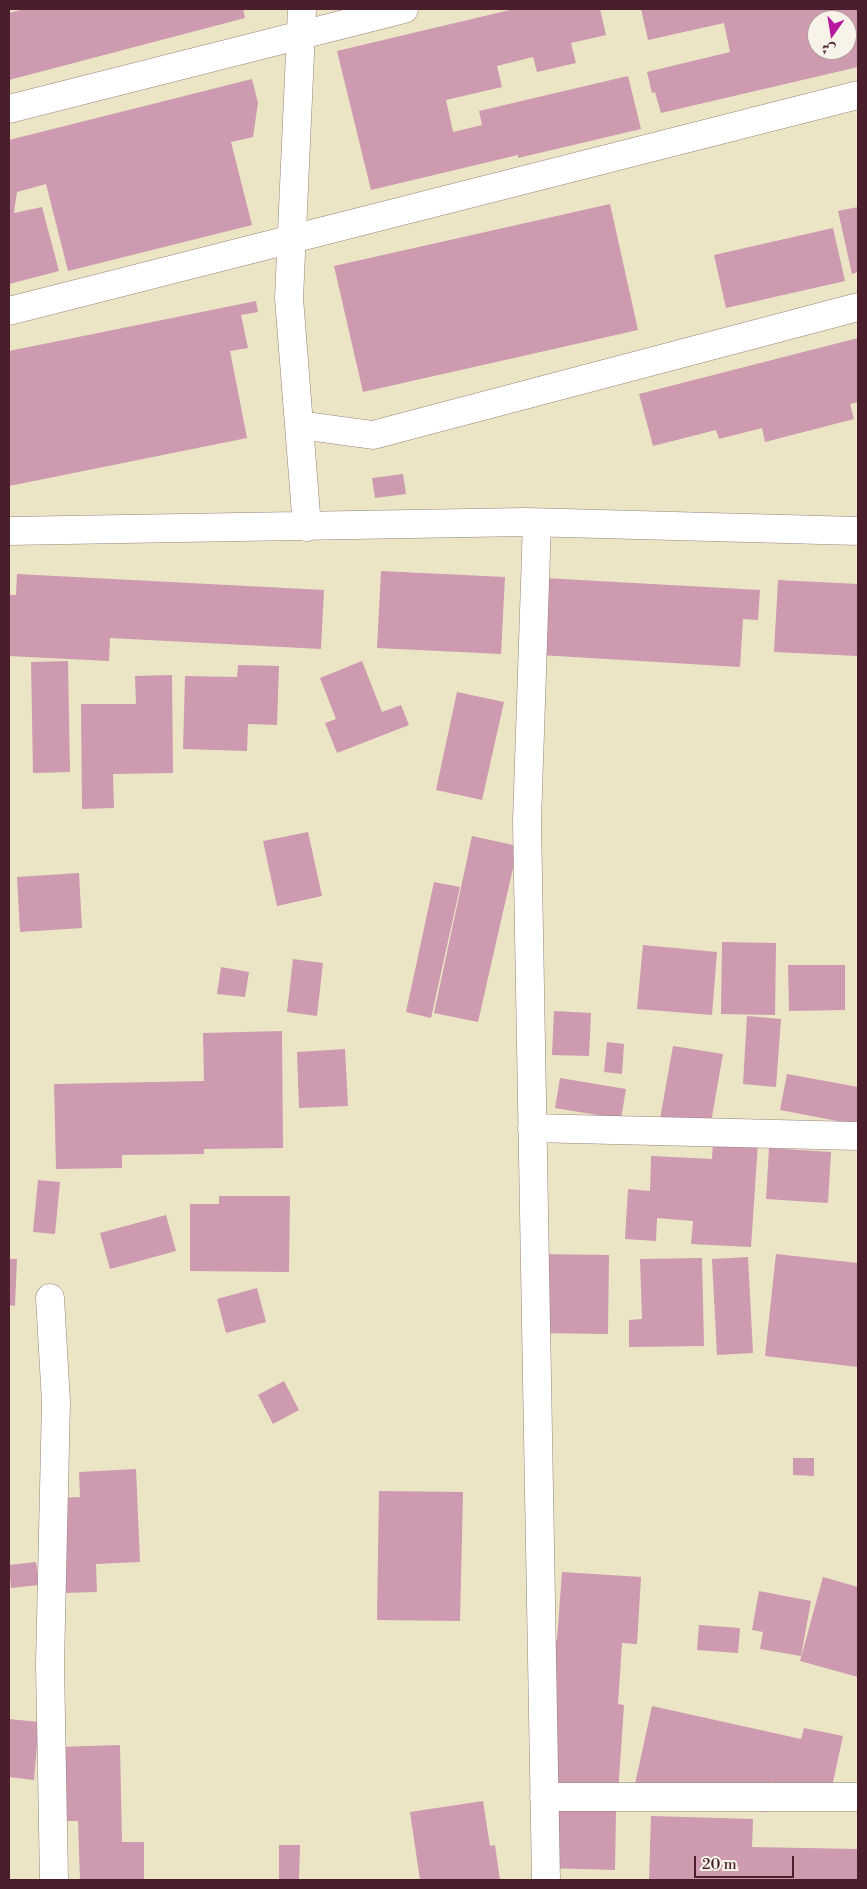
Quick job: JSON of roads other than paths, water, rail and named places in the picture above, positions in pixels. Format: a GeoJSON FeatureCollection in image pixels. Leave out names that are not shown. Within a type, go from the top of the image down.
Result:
{"type":"FeatureCollection","features":[{"type":"Feature","properties":{"kind":"street"},"geometry":{"type":"LineString","coordinates":[[9,108],[302,22],[404,9]]}},
{"type":"Feature","properties":{"kind":"street"},"geometry":{"type":"LineString","coordinates":[[302,22],[289,298],[307,527]]}},
{"type":"Feature","properties":{"kind":"street"},"geometry":{"type":"LineString","coordinates":[[9,311],[858,95]]}},
{"type":"Feature","properties":{"kind":"street"},"geometry":{"type":"LineString","coordinates":[[299,425],[374,435],[858,307]]}},
{"type":"Feature","properties":{"kind":"street"},"geometry":{"type":"LineString","coordinates":[[537,523],[527,821],[546,1880]]}},
{"type":"Feature","properties":{"kind":"street"},"geometry":{"type":"LineString","coordinates":[[9,531],[537,523],[858,531]]}},
{"type":"Feature","properties":{"kind":"street"},"geometry":{"type":"LineString","coordinates":[[532,1128],[858,1136]]}},
{"type":"Feature","properties":{"kind":"street"},"geometry":{"type":"LineString","coordinates":[[50,1298],[56,1402],[50,1664],[54,1880]]}},
{"type":"Feature","properties":{"kind":"street"},"geometry":{"type":"LineString","coordinates":[[544,1797],[858,1798]]}}]}
